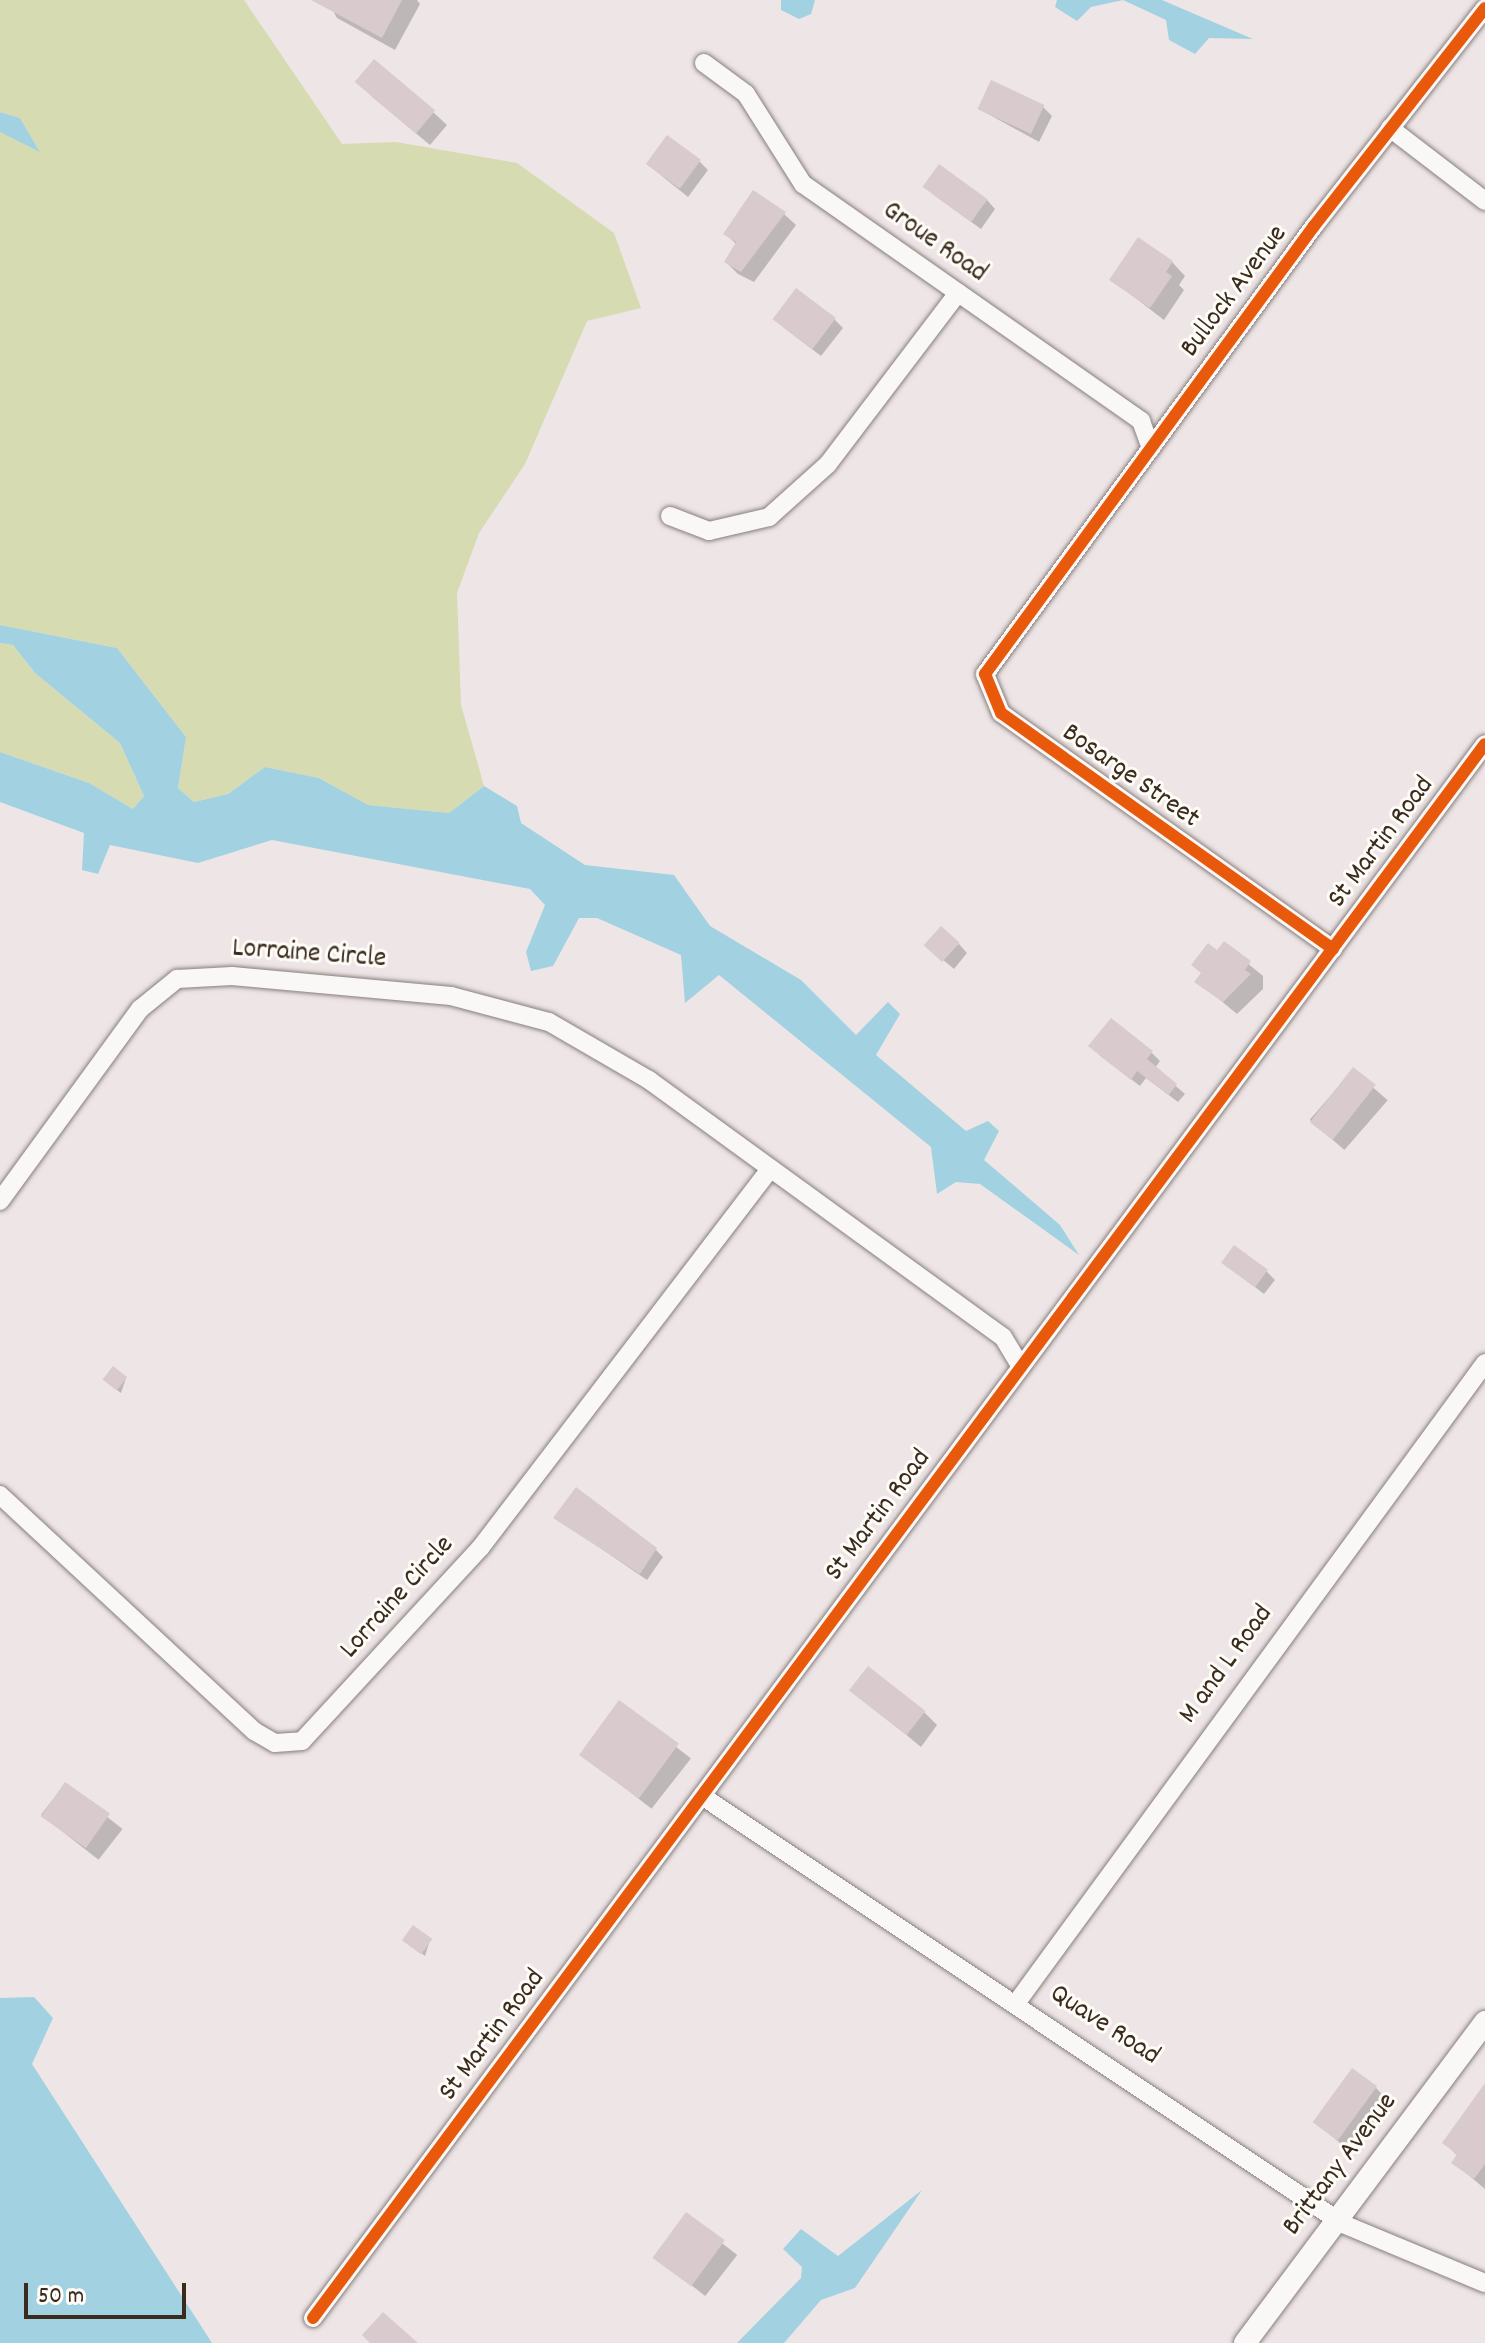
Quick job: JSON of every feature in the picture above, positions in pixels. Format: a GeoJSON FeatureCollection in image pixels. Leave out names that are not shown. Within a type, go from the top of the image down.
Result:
{"type":"FeatureCollection","features":[{"type":"Feature","properties":{"kind":"street","name":"Bullock Avenue"},"geometry":{"type":"LineString","coordinates":[[1029,608],[1390,128],[1485,8]]}},
{"type":"Feature","properties":{"kind":"street","name":"Groue Road"},"geometry":{"type":"LineString","coordinates":[[704,63],[746,94],[803,184],[1141,421],[1151,448]]}},
{"type":"Feature","properties":{"kind":"street"},"geometry":{"type":"LineString","coordinates":[[1390,128],[1485,201]]}},
{"type":"Feature","properties":{"kind":"street"},"geometry":{"type":"LineString","coordinates":[[670,516],[709,531],[769,517],[828,464],[958,293]]}},
{"type":"Feature","properties":{"kind":"street","name":"Bosarge Street"},"geometry":{"type":"LineString","coordinates":[[1029,608],[985,674],[1001,713],[1333,949]]}},
{"type":"Feature","properties":{"kind":"street","name":"St Martin Road"},"geometry":{"type":"LineString","coordinates":[[313,2318],[1485,744]]}},
{"type":"Feature","properties":{"kind":"street","name":"Lorraine Circle"},"geometry":{"type":"LineString","coordinates":[[0,1201],[140,1009],[159,989],[191,976],[380,988],[508,1008],[594,1045],[1003,1337],[1021,1367]]}},
{"type":"Feature","properties":{"kind":"street","name":"Lorraine Circle"},"geometry":{"type":"LineString","coordinates":[[0,1495],[254,1731],[275,1743],[302,1741],[481,1547],[770,1169]]}},
{"type":"Feature","properties":{"kind":"street","name":"M and L Road"},"geometry":{"type":"LineString","coordinates":[[1017,2002],[1485,1363]]}},
{"type":"Feature","properties":{"kind":"street","name":"Quave Road"},"geometry":{"type":"LineString","coordinates":[[702,1796],[1017,2002],[1337,2220],[1485,2283]]}},
{"type":"Feature","properties":{"kind":"street","name":"Brittany Avenue"},"geometry":{"type":"LineString","coordinates":[[1245,2343],[1485,2022]]}},
{"type":"Feature","properties":{"kind":"green space"},"geometry":{"type":"Polygon","coordinates":[[[0,0],[244,0],[342,144],[396,142],[517,163],[614,233],[641,308],[587,321],[525,464],[479,533],[457,593],[461,705],[484,786],[449,813],[368,805],[319,778],[265,767],[228,794],[194,802],[178,788],[186,737],[117,648],[0,625],[0,132],[39,150],[20,118],[0,112],[0,0]]]}},
{"type":"Feature","properties":{"kind":"green space"},"geometry":{"type":"Polygon","coordinates":[[[0,643],[13,645],[35,673],[120,743],[144,796],[133,809],[89,783],[0,752],[0,643]]]}},
{"type":"Feature","properties":{"kind":"water"},"geometry":{"type":"Polygon","coordinates":[[[781,0],[815,0],[811,14],[799,19],[781,10],[781,0]]]}},
{"type":"Feature","properties":{"kind":"water"},"geometry":{"type":"Polygon","coordinates":[[[1057,0],[1123,0],[1091,7],[1077,21],[1055,7],[1057,0]]]}},
{"type":"Feature","properties":{"kind":"water"},"geometry":{"type":"Polygon","coordinates":[[[1123,0],[1162,0],[1253,39],[1209,38],[1195,54],[1169,40],[1166,20],[1123,0]]]}},
{"type":"Feature","properties":{"kind":"water"},"geometry":{"type":"Polygon","coordinates":[[[0,112],[20,118],[40,152],[0,132],[0,112]]]}},
{"type":"Feature","properties":{"kind":"water"},"geometry":{"type":"Polygon","coordinates":[[[0,625],[117,648],[186,737],[178,788],[194,802],[228,794],[265,767],[319,778],[368,805],[449,813],[484,786],[517,806],[521,823],[585,865],[674,875],[710,926],[801,980],[856,1035],[888,1002],[900,1014],[876,1055],[966,1131],[988,1121],[999,1131],[984,1160],[1060,1225],[1079,1255],[980,1184],[956,1182],[937,1194],[931,1147],[719,975],[685,1003],[681,955],[597,918],[579,918],[553,966],[531,971],[526,952],[545,905],[530,889],[272,840],[198,863],[110,845],[98,874],[82,870],[84,833],[0,802],[0,752],[89,783],[133,809],[144,796],[120,743],[35,673],[13,645],[0,643],[0,625]]]}},
{"type":"Feature","properties":{"kind":"water"},"geometry":{"type":"Polygon","coordinates":[[[34,1997],[53,2018],[32,2064],[212,2343],[0,2343],[0,1998],[34,1997]]]}},
{"type":"Feature","properties":{"kind":"water"},"geometry":{"type":"Polygon","coordinates":[[[922,2190],[855,2288],[821,2300],[784,2343],[737,2343],[801,2278],[802,2267],[783,2249],[801,2229],[838,2256],[922,2190]]]}},
{"type":"Feature","properties":{"kind":"building"},"geometry":{"type":"Polygon","coordinates":[[[311,0],[402,0],[382,38],[311,0]]]}},
{"type":"Feature","properties":{"kind":"building"},"geometry":{"type":"Polygon","coordinates":[[[374,59],[435,110],[416,133],[355,82],[374,59]]]}},
{"type":"Feature","properties":{"kind":"building"},"geometry":{"type":"Polygon","coordinates":[[[991,80],[1044,105],[1031,134],[977,109],[991,80]]]}},
{"type":"Feature","properties":{"kind":"building"},"geometry":{"type":"Polygon","coordinates":[[[667,135],[701,160],[680,189],[646,164],[667,135]]]}},
{"type":"Feature","properties":{"kind":"building"},"geometry":{"type":"Polygon","coordinates":[[[939,164],[988,199],[971,222],[923,187],[939,164]]]}},
{"type":"Feature","properties":{"kind":"building"},"geometry":{"type":"Polygon","coordinates":[[[753,190],[786,212],[741,272],[724,262],[736,242],[723,234],[753,190]]]}},
{"type":"Feature","properties":{"kind":"building"},"geometry":{"type":"Polygon","coordinates":[[[1138,237],[1173,261],[1166,272],[1172,276],[1150,308],[1109,280],[1138,237]]]}},
{"type":"Feature","properties":{"kind":"building"},"geometry":{"type":"Polygon","coordinates":[[[796,288],[836,318],[812,349],[773,319],[796,288]]]}},
{"type":"Feature","properties":{"kind":"building"},"geometry":{"type":"Polygon","coordinates":[[[941,926],[960,943],[942,962],[924,945],[941,926]]]}},
{"type":"Feature","properties":{"kind":"building"},"geometry":{"type":"Polygon","coordinates":[[[1224,941],[1251,961],[1245,970],[1251,974],[1223,1002],[1194,982],[1201,973],[1191,965],[1208,943],[1217,950],[1224,941]]]}},
{"type":"Feature","properties":{"kind":"building"},"geometry":{"type":"Polygon","coordinates":[[[1111,1018],[1153,1051],[1147,1059],[1177,1084],[1169,1095],[1137,1071],[1131,1080],[1088,1046],[1111,1018]]]}},
{"type":"Feature","properties":{"kind":"building"},"geometry":{"type":"Polygon","coordinates":[[[1353,1067],[1376,1085],[1333,1140],[1310,1122],[1353,1067]]]}},
{"type":"Feature","properties":{"kind":"building"},"geometry":{"type":"Polygon","coordinates":[[[1234,1245],[1268,1270],[1255,1287],[1221,1263],[1234,1245]]]}},
{"type":"Feature","properties":{"kind":"building"},"geometry":{"type":"Polygon","coordinates":[[[113,1366],[127,1377],[117,1390],[103,1379],[113,1366]]]}},
{"type":"Feature","properties":{"kind":"building"},"geometry":{"type":"Polygon","coordinates":[[[576,1487],[657,1548],[640,1574],[553,1518],[576,1487]]]}},
{"type":"Feature","properties":{"kind":"building"},"geometry":{"type":"Polygon","coordinates":[[[868,1666],[926,1711],[906,1735],[849,1690],[868,1666]]]}},
{"type":"Feature","properties":{"kind":"building"},"geometry":{"type":"Polygon","coordinates":[[[619,1700],[679,1743],[639,1799],[579,1755],[619,1700]]]}},
{"type":"Feature","properties":{"kind":"building"},"geometry":{"type":"Polygon","coordinates":[[[65,1782],[110,1814],[86,1848],[41,1816],[65,1782]]]}},
{"type":"Feature","properties":{"kind":"building"},"geometry":{"type":"Polygon","coordinates":[[[413,1925],[432,1939],[421,1954],[402,1940],[413,1925]]]}},
{"type":"Feature","properties":{"kind":"building"},"geometry":{"type":"Polygon","coordinates":[[[1352,2068],[1377,2086],[1338,2140],[1313,2122],[1352,2068]]]}},
{"type":"Feature","properties":{"kind":"building"},"geometry":{"type":"Polygon","coordinates":[[[1485,2083],[1485,2164],[1474,2179],[1451,2163],[1457,2154],[1442,2143],[1485,2083]]]}},
{"type":"Feature","properties":{"kind":"building"},"geometry":{"type":"Polygon","coordinates":[[[686,2212],[725,2240],[691,2286],[652,2258],[686,2212]]]}},
{"type":"Feature","properties":{"kind":"building"},"geometry":{"type":"Polygon","coordinates":[[[383,2312],[418,2343],[370,2343],[362,2335],[383,2312]]]}},
{"type":"Feature","properties":{"kind":"cycle path"},"geometry":{"type":"LineString","coordinates":[[1333,949],[1001,713],[985,674],[1314,226],[1485,8]]}},
{"type":"Feature","properties":{"kind":"cycle path"},"geometry":{"type":"LineString","coordinates":[[313,2318],[1485,744]]}}]}
